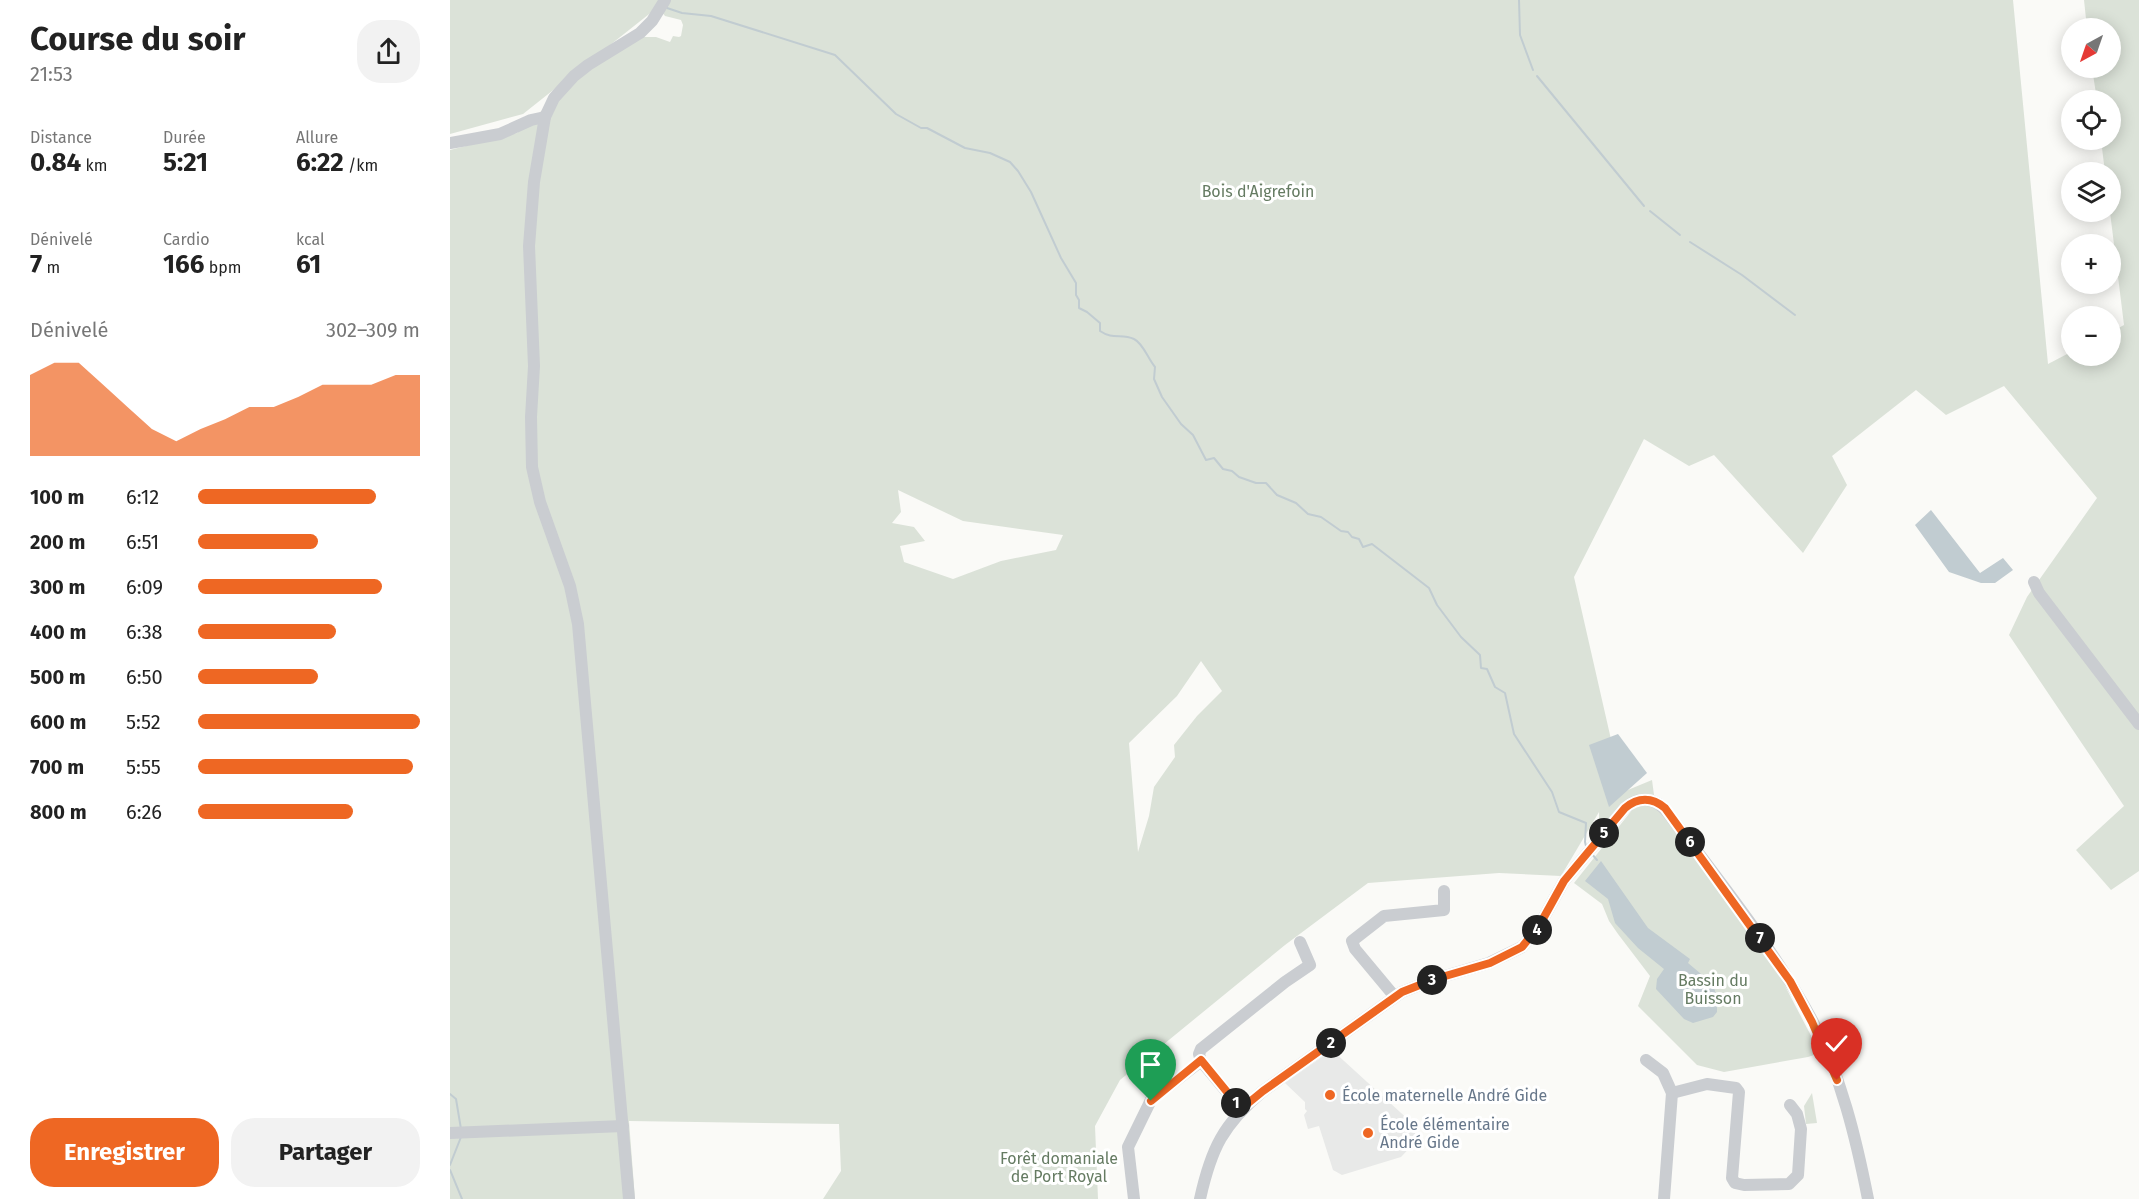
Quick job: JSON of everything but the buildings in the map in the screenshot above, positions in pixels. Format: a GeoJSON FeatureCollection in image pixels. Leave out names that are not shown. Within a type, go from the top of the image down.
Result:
{"type":"FeatureCollection","features":[{"type":"Feature","properties":{"kind":"street"},"geometry":{"type":"LineString","coordinates":[[629,1199],[578,624],[566,574],[538,496],[532,458],[531,417],[534,366],[529,231],[534,182],[545,117],[554,98],[574,76],[588,65],[640,33],[652,21],[665,0]]}},
{"type":"Feature","properties":{"kind":"street"},"geometry":{"type":"LineString","coordinates":[[450,143],[500,134],[531,120],[545,117]]}},
{"type":"Feature","properties":{"kind":"street"},"geometry":{"type":"LineString","coordinates":[[2034,582],[2039,593],[2139,724]]}},
{"type":"Feature","properties":{"kind":"street"},"geometry":{"type":"LineString","coordinates":[[1200,1199],[1207,1166],[1219,1140],[1241,1109],[1402,992],[1504,957],[1522,947],[1539,926],[1564,881],[1625,808],[1637,800],[1653,801],[1665,808],[1790,981],[1812,1022],[1837,1080],[1858,1146],[1868,1199]]}},
{"type":"Feature","properties":{"kind":"street"},"geometry":{"type":"LineString","coordinates":[[1395,997],[1355,950],[1352,941],[1384,916],[1444,910],[1444,891]]}},
{"type":"Feature","properties":{"kind":"street"},"geometry":{"type":"LineString","coordinates":[[1241,1109],[1201,1060],[1199,1054],[1202,1049],[1285,982],[1310,965],[1300,942]]}},
{"type":"Feature","properties":{"kind":"street"},"geometry":{"type":"LineString","coordinates":[[1134,1199],[1128,1147],[1151,1101],[1201,1060]]}},
{"type":"Feature","properties":{"kind":"street"},"geometry":{"type":"LineString","coordinates":[[1646,1060],[1663,1073],[1672,1093],[1664,1199]]}},
{"type":"Feature","properties":{"kind":"street"},"geometry":{"type":"LineString","coordinates":[[1672,1093],[1707,1084],[1736,1088],[1739,1092],[1732,1178],[1735,1183],[1744,1185],[1789,1184],[1798,1175],[1801,1129],[1797,1113],[1790,1105]]}},
{"type":"Feature","properties":{"kind":"street"},"geometry":{"type":"LineString","coordinates":[[458,1132],[623,1128]]}},
{"type":"Feature","properties":{"kind":"shaded area"},"geometry":{"type":"Polygon","coordinates":[[[1931,510],[1980,573],[2003,558],[2013,570],[1995,583],[1981,583],[1949,572],[1915,525],[1931,510]]]}},
{"type":"Feature","properties":{"kind":"shaded area"},"geometry":{"type":"Polygon","coordinates":[[[1618,734],[1647,773],[1609,807],[1589,745],[1618,734]]]}},
{"type":"Feature","properties":{"kind":"shaded area","name":"Bassin du Buisson"},"geometry":{"type":"Polygon","coordinates":[[[1601,861],[1648,928],[1690,959],[1688,963],[1713,984],[1717,998],[1717,1012],[1713,1017],[1693,1023],[1684,1019],[1656,989],[1657,979],[1664,969],[1638,948],[1615,923],[1608,899],[1585,881],[1601,861]]]}},
{"type":"Feature","properties":{"kind":"shaded area","name":"École élémentaire André Gide"},"geometry":{"type":"Polygon","coordinates":[[[1332,1050],[1412,1123],[1417,1140],[1401,1157],[1342,1175],[1333,1170],[1319,1126],[1308,1129],[1304,1115],[1307,1111],[1305,1102],[1285,1083],[1332,1050]]]}},
{"type":"Feature","properties":{"kind":"green space"},"geometry":{"type":"Polygon","coordinates":[[[450,0],[2013,0],[2048,364],[2061,357],[2061,366],[2121,366],[2121,327],[2124,325],[2120,294],[2121,234],[2113,234],[2111,222],[2121,222],[2121,162],[2104,162],[2102,150],[2121,150],[2121,90],[2095,90],[2094,78],[2121,78],[2121,18],[2086,18],[2084,0],[2139,0],[2139,871],[2111,890],[2076,850],[2124,806],[2009,635],[2027,597],[2097,498],[2004,386],[1946,415],[1916,390],[1832,456],[1847,485],[1803,553],[1714,455],[1689,466],[1644,439],[1574,577],[1623,792],[1652,780],[1654,795],[1632,797],[1599,828],[1599,812],[1561,876],[1499,873],[1368,883],[1285,945],[1120,1080],[1095,1126],[1098,1199],[823,1199],[841,1171],[839,1124],[629,1121],[635,1199],[450,1199],[450,150],[517,133],[580,76],[640,37],[656,37],[670,42],[673,36],[681,36],[683,25],[681,20],[665,16],[658,7],[523,114],[450,134],[450,0]],[[898,490],[901,512],[892,523],[914,527],[925,541],[900,546],[904,562],[953,579],[1001,561],[1056,550],[1063,535],[963,521],[898,490]],[[1201,661],[1177,696],[1129,743],[1138,852],[1149,816],[1154,787],[1175,757],[1174,745],[1197,716],[1222,691],[1201,661]]]}},
{"type":"Feature","properties":{"kind":"green space","name":"Bassin du Buisson"},"geometry":{"type":"Polygon","coordinates":[[[1641,803],[1659,808],[1772,961],[1820,1053],[1724,1072],[1697,1065],[1638,1006],[1650,976],[1609,921],[1602,904],[1574,883],[1636,805],[1641,803]]]}},
{"type":"Feature","properties":{"kind":"green space"},"geometry":{"type":"Polygon","coordinates":[[[1812,1093],[1817,1123],[1806,1124],[1804,1106],[1812,1093]]]}},
{"type":"Feature","properties":{"kind":"waterway"},"geometry":{"type":"LineString","coordinates":[[1519,0],[1520,35],[1533,70]]}},
{"type":"Feature","properties":{"kind":"waterway"},"geometry":{"type":"LineString","coordinates":[[667,8],[682,13],[711,16],[835,55],[896,114],[965,148],[990,153],[1010,162],[1031,192],[1061,258],[1076,283],[1079,308],[1100,323],[1100,331],[1105,334],[1130,337],[1140,344],[1155,367],[1154,379],[1162,397],[1181,424],[1193,435],[1206,460],[1214,458],[1223,469],[1232,471],[1239,477],[1256,483],[1266,483],[1277,495],[1296,503],[1308,514],[1321,517],[1341,531],[1348,532],[1352,537],[1359,539],[1363,547],[1372,544],[1429,588],[1437,605],[1461,637],[1480,655],[1481,668],[1487,669],[1495,687],[1505,693],[1514,734],[1552,792],[1559,812],[1586,823],[1586,846]]}},
{"type":"Feature","properties":{"kind":"waterway"},"geometry":{"type":"LineString","coordinates":[[1537,76],[1644,206]]}},
{"type":"Feature","properties":{"kind":"waterway"},"geometry":{"type":"LineString","coordinates":[[1650,211],[1680,235]]}},
{"type":"Feature","properties":{"kind":"waterway"},"geometry":{"type":"LineString","coordinates":[[1690,242],[1742,275],[1795,315]]}},
{"type":"Feature","properties":{"kind":"waterway"},"geometry":{"type":"LineString","coordinates":[[1591,853],[1597,860]]}},
{"type":"Feature","properties":{"kind":"waterway"},"geometry":{"type":"LineString","coordinates":[[450,1094],[456,1099],[461,1129]]}},
{"type":"Feature","properties":{"kind":"waterway"},"geometry":{"type":"LineString","coordinates":[[450,1165],[461,1137]]}},
{"type":"Feature","properties":{"kind":"waterway"},"geometry":{"type":"LineString","coordinates":[[450,1170],[462,1199]]}},
{"type":"Feature","properties":{"kind":"place","name":"École maternelle André Gide"},"geometry":{"type":"Point","coordinates":[1330,1095]}},
{"type":"Feature","properties":{"kind":"place","name":"École élémentaire André Gide"},"geometry":{"type":"Point","coordinates":[1368,1133]}},
{"type":"Feature","properties":{"kind":"route"},"geometry":{"type":"LineString","coordinates":[[1151,1101],[1201,1060],[1241,1109],[1402,992],[1435,979],[1490,963],[1513,953],[1531,938],[1564,881],[1628,804],[1645,799],[1657,802],[1665,808],[1772,954],[1790,981],[1812,1022],[1837,1080]]}},
{"type":"Feature","properties":{"kind":"park label","name":"Bois d'Aigrefoin"},"geometry":{"type":"Point","coordinates":[1258,191]}},
{"type":"Feature","properties":{"kind":"park label","name":"Forêt domaniale de Port Royal"},"geometry":{"type":"Point","coordinates":[1059,1167]}}]}
